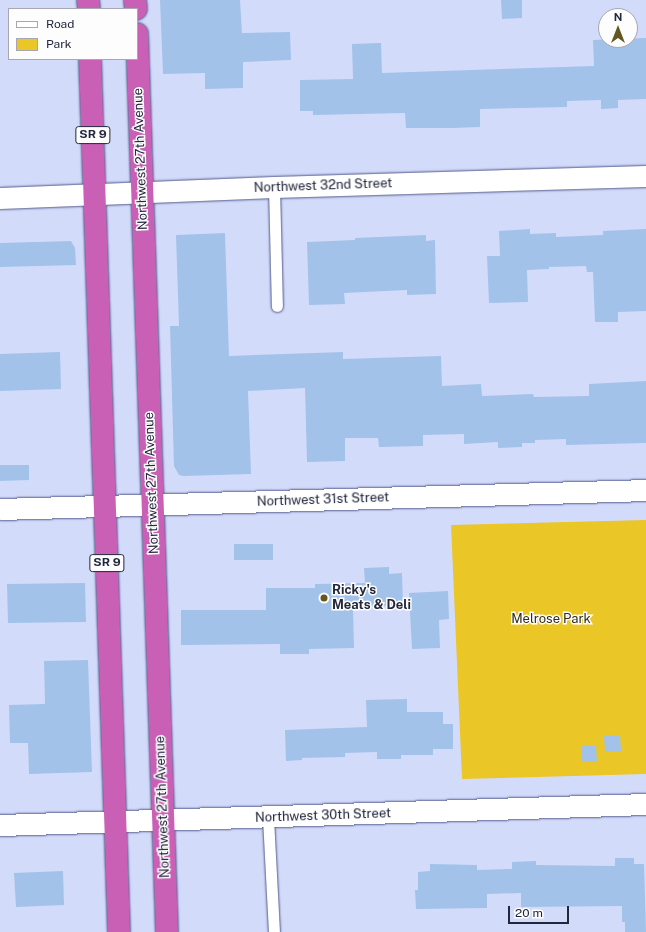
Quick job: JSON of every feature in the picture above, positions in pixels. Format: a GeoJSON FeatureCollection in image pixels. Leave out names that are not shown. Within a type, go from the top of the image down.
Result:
{"type":"FeatureCollection","features":[{"type":"Feature","properties":{"kind":"highway","name":"SR 9"},"geometry":{"type":"LineString","coordinates":[[90,60],[119,932]]}},
{"type":"Feature","properties":{"kind":"highway","name":"Northwest 27th Avenue"},"geometry":{"type":"LineString","coordinates":[[138,60],[167,932]]}},
{"type":"Feature","properties":{"kind":"street","name":"Northwest 32nd Street"},"geometry":{"type":"LineString","coordinates":[[0,198],[274,187],[646,176]]}},
{"type":"Feature","properties":{"kind":"street","name":"Northwest 31st Street"},"geometry":{"type":"LineString","coordinates":[[0,509],[646,490]]}},
{"type":"Feature","properties":{"kind":"street","name":"Northwest 30th Street"},"geometry":{"type":"LineString","coordinates":[[0,825],[268,818],[646,804]]}},
{"type":"Feature","properties":{"kind":"lane"},"geometry":{"type":"LineString","coordinates":[[274,187],[276,306]]}},
{"type":"Feature","properties":{"kind":"lane"},"geometry":{"type":"LineString","coordinates":[[268,818],[274,932]]}},
{"type":"Feature","properties":{"kind":"green space","name":"Melrose Park"},"geometry":{"type":"Polygon","coordinates":[[[646,520],[646,774],[462,779],[451,525],[646,520]]]}},
{"type":"Feature","properties":{"kind":"building"},"geometry":{"type":"Polygon","coordinates":[[[160,0],[240,0],[242,33],[290,32],[291,60],[243,62],[243,88],[205,89],[205,73],[163,74],[160,0]]]}},
{"type":"Feature","properties":{"kind":"building"},"geometry":{"type":"Polygon","coordinates":[[[501,0],[522,0],[522,18],[502,19],[501,0]]]}},
{"type":"Feature","properties":{"kind":"building"},"geometry":{"type":"Polygon","coordinates":[[[638,38],[646,38],[646,99],[618,100],[618,108],[601,109],[601,100],[567,101],[567,107],[480,109],[480,127],[452,128],[406,128],[405,113],[313,115],[313,111],[300,111],[300,80],[353,79],[352,44],[381,43],[382,73],[594,66],[593,40],[598,40],[598,48],[638,48],[638,38]]]}},
{"type":"Feature","properties":{"kind":"building"},"geometry":{"type":"Polygon","coordinates":[[[530,229],[530,234],[556,233],[556,237],[603,235],[603,231],[646,229],[646,311],[618,312],[618,322],[595,322],[593,272],[587,272],[586,266],[549,267],[549,269],[527,270],[528,302],[489,303],[487,256],[500,256],[499,231],[530,229]]]}},
{"type":"Feature","properties":{"kind":"building"},"geometry":{"type":"Polygon","coordinates":[[[225,233],[229,356],[343,352],[343,359],[441,356],[442,386],[481,384],[482,396],[533,394],[534,397],[589,396],[589,384],[646,381],[646,443],[566,445],[566,439],[535,440],[535,443],[522,443],[522,447],[498,448],[498,442],[464,444],[464,434],[423,435],[423,446],[379,447],[378,438],[345,438],[345,461],[307,462],[305,388],[248,391],[251,474],[179,475],[174,466],[170,326],[179,326],[176,235],[225,233]]]}},
{"type":"Feature","properties":{"kind":"building"},"geometry":{"type":"Polygon","coordinates":[[[426,235],[426,241],[435,240],[436,294],[407,295],[407,290],[344,293],[345,304],[309,305],[307,242],[426,235]]]}},
{"type":"Feature","properties":{"kind":"building"},"geometry":{"type":"Polygon","coordinates":[[[71,241],[75,248],[76,265],[0,267],[0,243],[71,241]]]}},
{"type":"Feature","properties":{"kind":"building"},"geometry":{"type":"Polygon","coordinates":[[[60,352],[61,389],[0,391],[0,354],[60,352]]]}},
{"type":"Feature","properties":{"kind":"building"},"geometry":{"type":"Polygon","coordinates":[[[0,465],[29,465],[29,480],[0,481],[0,465]]]}},
{"type":"Feature","properties":{"kind":"building"},"geometry":{"type":"Polygon","coordinates":[[[234,544],[273,544],[273,560],[234,560],[234,544]]]}},
{"type":"Feature","properties":{"kind":"building"},"geometry":{"type":"Polygon","coordinates":[[[389,567],[389,574],[402,573],[403,605],[353,607],[354,648],[309,649],[309,654],[280,654],[280,644],[181,645],[181,610],[266,610],[266,588],[315,588],[315,584],[365,583],[364,568],[389,567]]]}},
{"type":"Feature","properties":{"kind":"building"},"geometry":{"type":"Polygon","coordinates":[[[85,583],[86,622],[8,623],[7,584],[85,583]]]}},
{"type":"Feature","properties":{"kind":"building"},"geometry":{"type":"Polygon","coordinates":[[[448,591],[449,619],[439,620],[440,648],[412,649],[409,593],[448,591]]]}},
{"type":"Feature","properties":{"kind":"building"},"geometry":{"type":"Polygon","coordinates":[[[88,660],[92,772],[29,774],[28,743],[10,743],[9,705],[45,704],[44,661],[88,660]]]}},
{"type":"Feature","properties":{"kind":"building"},"geometry":{"type":"Polygon","coordinates":[[[407,699],[407,712],[443,712],[443,724],[453,724],[453,749],[433,749],[433,755],[401,755],[401,759],[377,759],[377,752],[345,753],[345,757],[302,758],[302,760],[286,761],[285,730],[367,727],[366,700],[407,699]]]}},
{"type":"Feature","properties":{"kind":"building"},"geometry":{"type":"Polygon","coordinates":[[[620,735],[621,751],[605,752],[604,736],[620,735]]]}},
{"type":"Feature","properties":{"kind":"building"},"geometry":{"type":"Polygon","coordinates":[[[581,746],[596,746],[597,762],[581,762],[581,746]]]}},
{"type":"Feature","properties":{"kind":"building"},"geometry":{"type":"Polygon","coordinates":[[[615,858],[634,858],[634,864],[644,864],[646,932],[625,932],[625,922],[622,922],[622,906],[521,907],[521,893],[487,894],[487,908],[416,909],[415,890],[418,890],[418,872],[430,871],[430,864],[477,865],[477,870],[512,869],[512,862],[536,861],[536,865],[615,866],[615,858]]]}},
{"type":"Feature","properties":{"kind":"building"},"geometry":{"type":"Polygon","coordinates":[[[63,871],[64,905],[16,907],[14,873],[63,871]]]}},
{"type":"Feature","properties":{"kind":"place","name":"Ricky's Meats & Deli"},"geometry":{"type":"Point","coordinates":[324,598]}}]}
